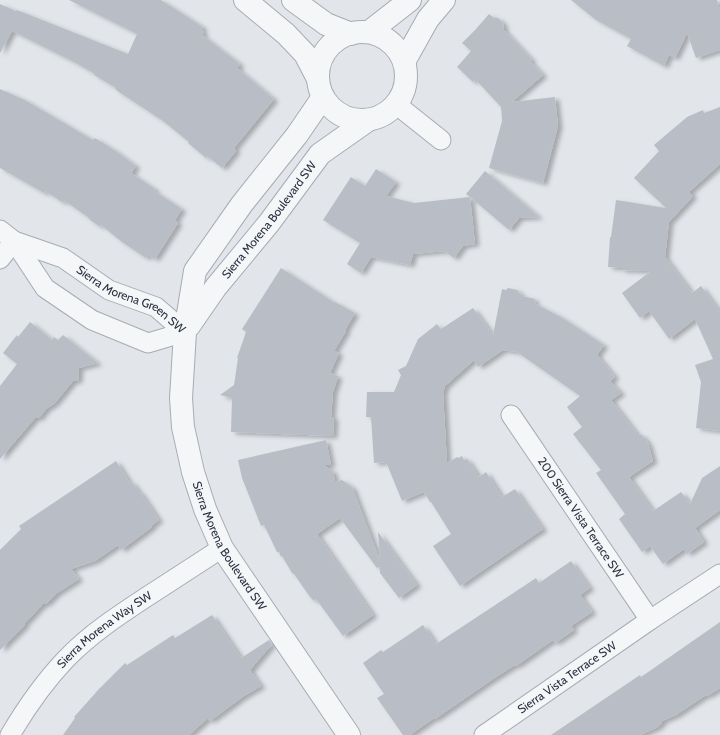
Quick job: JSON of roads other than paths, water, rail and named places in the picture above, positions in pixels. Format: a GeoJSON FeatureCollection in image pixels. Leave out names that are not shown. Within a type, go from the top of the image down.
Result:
{"type":"FeatureCollection","features":[{"type":"Feature","properties":{"kind":"street"},"geometry":{"type":"LineString","coordinates":[[245,0],[286,34],[305,54],[320,88],[333,110],[339,115],[358,121],[367,121],[386,115],[397,105],[404,92],[406,72],[400,53],[387,39],[326,24],[292,0]]}},
{"type":"Feature","properties":{"kind":"street"},"geometry":{"type":"LineString","coordinates":[[320,88],[319,64],[326,50],[337,40],[344,36],[360,33],[410,0]]}},
{"type":"Feature","properties":{"kind":"street"},"geometry":{"type":"LineString","coordinates":[[404,62],[428,19],[444,0]]}},
{"type":"Feature","properties":{"kind":"street","name":"Sierra Morena Boulevard SW"},"geometry":{"type":"LineString","coordinates":[[320,88],[297,135],[242,204],[195,272],[185,332],[181,398],[182,426],[205,509],[222,548],[349,735]]}},
{"type":"Feature","properties":{"kind":"street"},"geometry":{"type":"LineString","coordinates":[[397,105],[441,140]]}},
{"type":"Feature","properties":{"kind":"street","name":"Sierra Morena Boulevard SW"},"geometry":{"type":"LineString","coordinates":[[185,332],[216,287],[269,223],[320,154],[367,121]]}},
{"type":"Feature","properties":{"kind":"street"},"geometry":{"type":"LineString","coordinates":[[0,259],[7,235]]}},
{"type":"Feature","properties":{"kind":"street","name":"Sierra Morena Green SW"},"geometry":{"type":"LineString","coordinates":[[7,235],[63,258],[109,290],[156,307],[185,332]]}},
{"type":"Feature","properties":{"kind":"street","name":"Sierra Morena Green SW"},"geometry":{"type":"LineString","coordinates":[[7,235],[45,288],[92,320],[148,342],[185,332]]}},
{"type":"Feature","properties":{"kind":"street","name":"200 Sierra Vista Terrace SW"},"geometry":{"type":"LineString","coordinates":[[511,415],[650,620]]}},
{"type":"Feature","properties":{"kind":"street","name":"Sierra Morena Way SW"},"geometry":{"type":"LineString","coordinates":[[10,735],[45,683],[66,659],[90,637],[115,618],[222,548]]}},
{"type":"Feature","properties":{"kind":"street","name":"Sierra Vista Terrace SW"},"geometry":{"type":"LineString","coordinates":[[484,735],[650,620],[720,574]]}}]}
